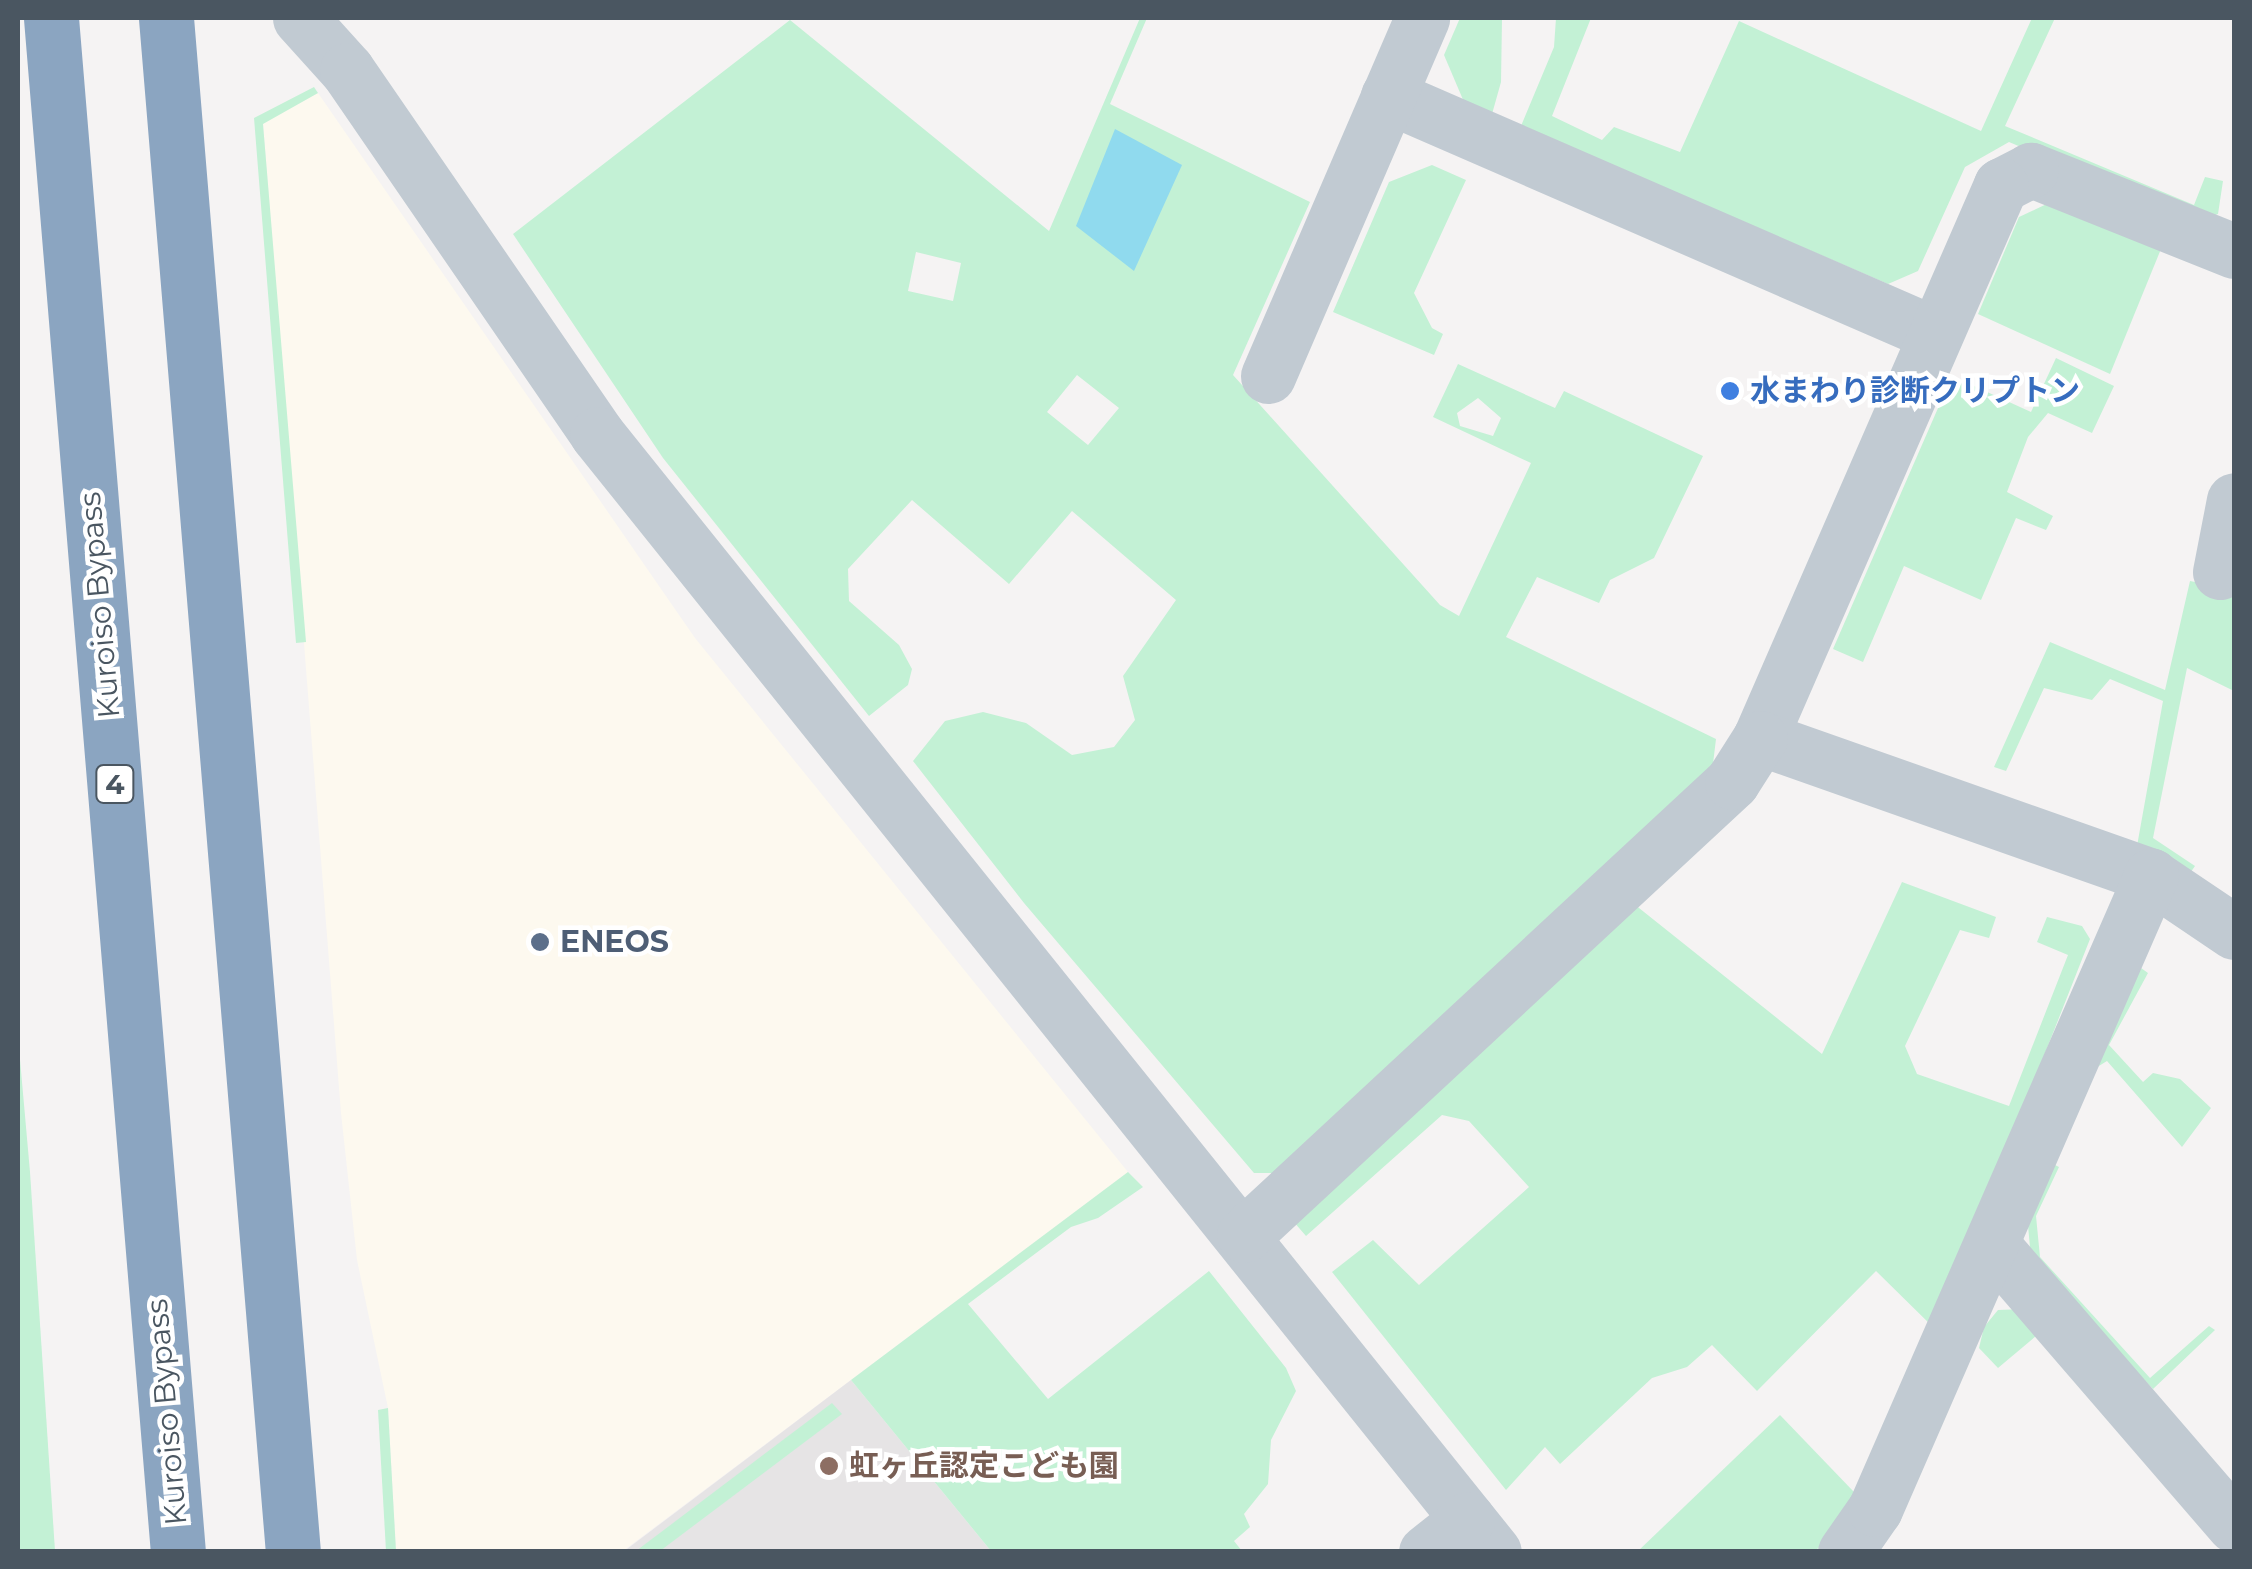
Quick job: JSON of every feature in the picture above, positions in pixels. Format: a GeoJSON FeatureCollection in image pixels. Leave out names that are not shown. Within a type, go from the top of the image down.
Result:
{"type":"FeatureCollection","features":[{"type":"Feature","properties":{"kind":"highway","name":"Kuroiso Bypass"},"geometry":{"type":"LineString","coordinates":[[51,18],[178,1552]]}},
{"type":"Feature","properties":{"kind":"highway"},"geometry":{"type":"LineString","coordinates":[[166,18],[293,1552]]}},
{"type":"Feature","properties":{"kind":"street"},"geometry":{"type":"LineString","coordinates":[[300,18],[347,70],[597,434],[1244,1235],[1481,1535],[1426,1552]]}},
{"type":"Feature","properties":{"kind":"street"},"geometry":{"type":"LineString","coordinates":[[1268,376],[1422,18]]}},
{"type":"Feature","properties":{"kind":"street"},"geometry":{"type":"LineString","coordinates":[[1388,96],[1935,334]]}},
{"type":"Feature","properties":{"kind":"street"},"geometry":{"type":"LineString","coordinates":[[1244,1235],[1732,782],[1760,738],[2001,185],[2015,173],[2031,170],[2234,251]]}},
{"type":"Feature","properties":{"kind":"street"},"geometry":{"type":"LineString","coordinates":[[2220,572],[2234,500]]}},
{"type":"Feature","properties":{"kind":"street"},"geometry":{"type":"LineString","coordinates":[[1760,738],[2151,876],[2234,932]]}},
{"type":"Feature","properties":{"kind":"street"},"geometry":{"type":"LineString","coordinates":[[1845,1552],[1875,1509],[2151,876]]}},
{"type":"Feature","properties":{"kind":"street"},"geometry":{"type":"LineString","coordinates":[[1992,1246],[2234,1525]]}},
{"type":"Feature","properties":{"kind":"shaded area"},"geometry":{"type":"Polygon","coordinates":[[[318,93],[695,638],[1128,1172],[623,1551],[396,1551],[388,1408],[357,1260],[341,1113],[263,123],[318,93]]]}},
{"type":"Feature","properties":{"kind":"shaded area","name":"虹ヶ丘認定こども園"},"geometry":{"type":"Polygon","coordinates":[[[851,1380],[991,1551],[623,1552],[851,1380]]]}},
{"type":"Feature","properties":{"kind":"green space"},"geometry":{"type":"Polygon","coordinates":[[[1140,18],[1147,18],[1110,104],[1310,202],[1233,375],[1440,605],[1459,616],[1531,463],[1433,417],[1458,364],[1555,408],[1564,391],[1703,456],[1654,558],[1610,580],[1599,603],[1537,577],[1506,637],[1716,739],[1712,772],[1277,1173],[1254,1173],[1024,903],[913,761],[945,721],[983,712],[1026,723],[1072,755],[1114,747],[1135,720],[1123,676],[1176,600],[1072,511],[1009,584],[912,500],[848,569],[849,601],[899,645],[912,669],[908,685],[869,716],[663,458],[513,234],[790,20],[1049,231],[1140,18]],[[916,252],[908,291],[953,301],[961,263],[916,252]],[[1077,375],[1047,412],[1088,445],[1119,408],[1077,375]],[[1478,398],[1457,413],[1460,426],[1493,436],[1501,418],[1478,398]]]}},
{"type":"Feature","properties":{"kind":"green space"},"geometry":{"type":"Polygon","coordinates":[[[1460,18],[1502,18],[1501,82],[1492,114],[1464,102],[1444,55],[1460,18]]]}},
{"type":"Feature","properties":{"kind":"green space"},"geometry":{"type":"Polygon","coordinates":[[[1556,18],[1591,18],[1552,116],[1602,140],[1614,127],[1680,152],[1739,21],[1981,131],[2032,18],[2055,18],[2005,126],[2194,205],[2205,177],[2223,181],[2218,214],[2199,221],[2009,142],[1965,167],[1918,271],[1888,284],[1521,126],[1554,47],[1556,18]]]}},
{"type":"Feature","properties":{"kind":"green space"},"geometry":{"type":"Polygon","coordinates":[[[314,87],[318,93],[263,124],[306,642],[296,643],[254,118],[314,87]]]}},
{"type":"Feature","properties":{"kind":"green space"},"geometry":{"type":"Polygon","coordinates":[[[1432,165],[1466,180],[1414,293],[1432,328],[1443,334],[1434,355],[1333,312],[1389,182],[1432,165]]]}},
{"type":"Feature","properties":{"kind":"green space"},"geometry":{"type":"Polygon","coordinates":[[[2053,201],[2163,244],[2110,374],[1978,314],[2019,217],[2053,201]]]}},
{"type":"Feature","properties":{"kind":"green space"},"geometry":{"type":"Polygon","coordinates":[[[2056,358],[2114,386],[2092,433],[2048,413],[2028,437],[2007,492],[2053,516],[2046,530],[2016,518],[1981,600],[1904,566],[1863,662],[1833,649],[1952,376],[2031,412],[2056,358]]]}},
{"type":"Feature","properties":{"kind":"green space"},"geometry":{"type":"Polygon","coordinates":[[[2190,581],[2234,590],[2234,691],[2187,668],[2153,838],[2195,866],[2186,879],[2137,846],[2163,701],[2110,679],[2092,700],[2044,688],[2006,771],[1994,767],[2050,642],[2165,690],[2190,581]]]}},
{"type":"Feature","properties":{"kind":"green space"},"geometry":{"type":"Polygon","coordinates":[[[1902,882],[1996,917],[1989,938],[1960,930],[1905,1046],[1917,1074],[2009,1106],[2068,955],[2037,942],[2047,917],[2082,926],[2090,939],[1936,1330],[1876,1271],[1757,1391],[1712,1345],[1687,1367],[1652,1378],[1560,1464],[1545,1447],[1506,1490],[1332,1272],[1373,1240],[1419,1285],[1529,1187],[1469,1121],[1442,1115],[1306,1236],[1293,1221],[1634,904],[1822,1054],[1902,882]]]}},
{"type":"Feature","properties":{"kind":"green space"},"geometry":{"type":"Polygon","coordinates":[[[2134,963],[2148,973],[2109,1045],[2143,1082],[2153,1073],[2180,1079],[2211,1108],[2182,1147],[2107,1061],[2089,1072],[2134,963]]]}},
{"type":"Feature","properties":{"kind":"green space"},"geometry":{"type":"Polygon","coordinates":[[[18,1037],[30,1172],[55,1551],[18,1551],[18,1037]]]}},
{"type":"Feature","properties":{"kind":"green space"},"geometry":{"type":"Polygon","coordinates":[[[2049,1162],[2059,1167],[2036,1216],[2040,1257],[2150,1378],[2209,1326],[2215,1330],[2153,1389],[2031,1259],[2027,1214],[2049,1162]]]}},
{"type":"Feature","properties":{"kind":"green space"},"geometry":{"type":"Polygon","coordinates":[[[1128,1172],[1143,1187],[1098,1218],[1071,1227],[968,1304],[1048,1399],[1209,1271],[1286,1368],[1296,1391],[1271,1440],[1268,1484],[1244,1514],[1250,1527],[1234,1541],[1242,1551],[991,1551],[851,1380],[1128,1172]]]}},
{"type":"Feature","properties":{"kind":"green space"},"geometry":{"type":"Polygon","coordinates":[[[2024,1309],[2036,1336],[1998,1368],[1979,1348],[1984,1327],[1998,1310],[2024,1309]]]}},
{"type":"Feature","properties":{"kind":"green space"},"geometry":{"type":"Polygon","coordinates":[[[832,1403],[842,1414],[660,1551],[636,1551],[832,1403]]]}},
{"type":"Feature","properties":{"kind":"green space"},"geometry":{"type":"Polygon","coordinates":[[[388,1408],[396,1551],[386,1551],[378,1410],[388,1408]]]}},
{"type":"Feature","properties":{"kind":"green space"},"geometry":{"type":"Polygon","coordinates":[[[1780,1415],[1854,1492],[1846,1523],[1815,1551],[1637,1552],[1780,1415]]]}},
{"type":"Feature","properties":{"kind":"water"},"geometry":{"type":"Polygon","coordinates":[[[1115,129],[1182,165],[1134,271],[1076,226],[1115,129]]]}},
{"type":"Feature","properties":{"kind":"place","name":"水まわり診断クリプトン"},"geometry":{"type":"Point","coordinates":[1730,391]}},
{"type":"Feature","properties":{"kind":"place","name":"ENEOS"},"geometry":{"type":"Point","coordinates":[540,942]}},
{"type":"Feature","properties":{"kind":"place","name":"虹ヶ丘認定こども園"},"geometry":{"type":"Point","coordinates":[829,1466]}}]}
